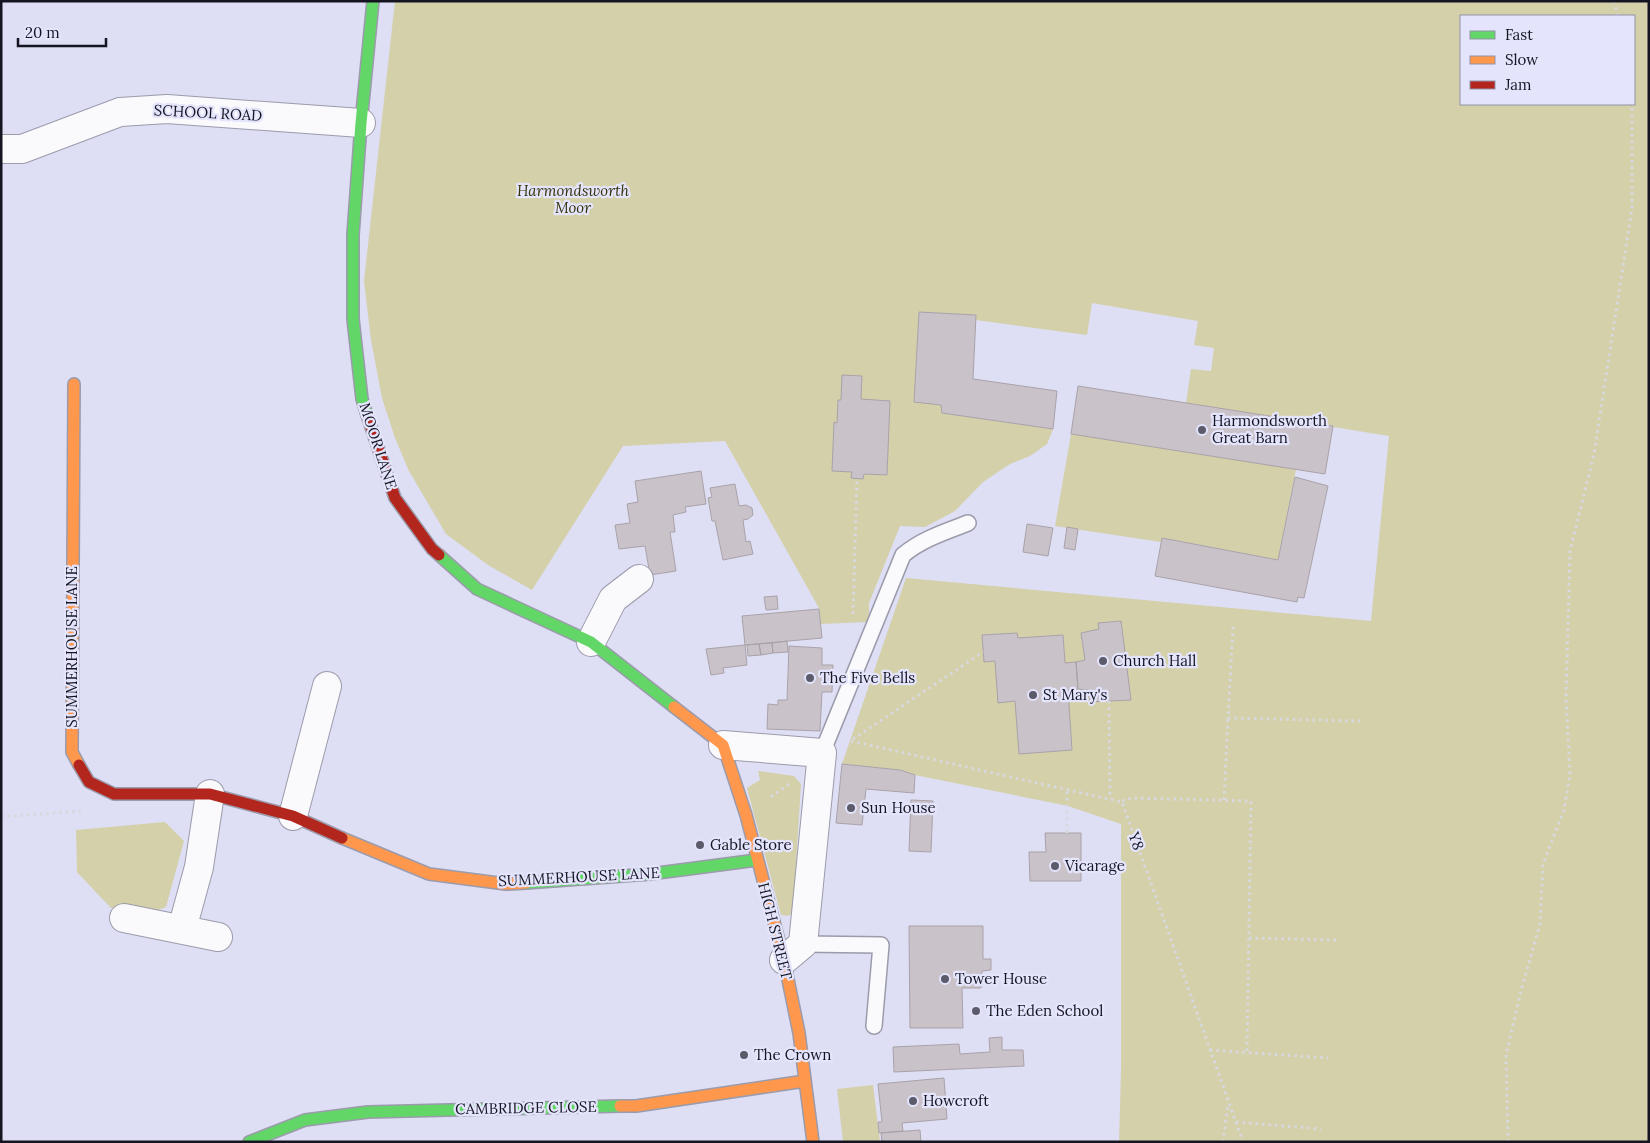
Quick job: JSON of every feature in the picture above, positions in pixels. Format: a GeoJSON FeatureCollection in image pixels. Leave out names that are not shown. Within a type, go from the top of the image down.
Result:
{"type":"FeatureCollection","features":[{"type":"Feature","properties":{"kind":"street","name":"MOOR LANE"},"geometry":{"type":"LineString","coordinates":[[373,1],[361,123],[353,235],[354,319],[362,399],[394,498],[432,549],[477,589],[591,642],[714,738]]}},
{"type":"Feature","properties":{"kind":"street","name":"SCHOOL ROAD"},"geometry":{"type":"LineString","coordinates":[[1,148],[22,149],[120,112],[167,109],[361,123]]}},
{"type":"Feature","properties":{"kind":"street","name":"SUMMERHOUSE LANE"},"geometry":{"type":"LineString","coordinates":[[74,384],[72,752],[89,782],[114,794],[210,794],[293,816],[363,848],[429,874],[506,884],[650,874],[757,860]]}},
{"type":"Feature","properties":{"kind":"street"},"geometry":{"type":"LineString","coordinates":[[591,642],[613,599],[639,579]]}},
{"type":"Feature","properties":{"kind":"street"},"geometry":{"type":"LineString","coordinates":[[293,816],[327,686]]}},
{"type":"Feature","properties":{"kind":"street"},"geometry":{"type":"LineString","coordinates":[[714,738],[822,757],[793,952]]}},
{"type":"Feature","properties":{"kind":"street","name":"HIGH STREET"},"geometry":{"type":"LineString","coordinates":[[714,738],[746,815],[757,860],[793,952],[799,1033],[813,1142]]}},
{"type":"Feature","properties":{"kind":"street"},"geometry":{"type":"LineString","coordinates":[[182,929],[199,867],[210,794]]}},
{"type":"Feature","properties":{"kind":"street"},"geometry":{"type":"LineString","coordinates":[[124,918],[218,937]]}},
{"type":"Feature","properties":{"kind":"street","name":"CAMBRIDGE CLOSE"},"geometry":{"type":"LineString","coordinates":[[249,1142],[305,1120],[368,1112],[636,1106],[805,1081]]}},
{"type":"Feature","properties":{"kind":"lane"},"geometry":{"type":"LineString","coordinates":[[822,757],[903,556],[914,546],[926,539],[968,523]]}},
{"type":"Feature","properties":{"kind":"lane"},"geometry":{"type":"LineString","coordinates":[[793,952],[881,945],[874,1026]]}},
{"type":"Feature","properties":{"kind":"path"},"geometry":{"type":"LineString","coordinates":[[1614,1],[1618,15]]}},
{"type":"Feature","properties":{"kind":"path"},"geometry":{"type":"LineString","coordinates":[[1508,1142],[1506,1055],[1521,991],[1540,924],[1543,864],[1564,810],[1570,774],[1566,698],[1570,551],[1594,454],[1632,208],[1632,105]]}},
{"type":"Feature","properties":{"kind":"path"},"geometry":{"type":"LineString","coordinates":[[853,622],[857,478]]}},
{"type":"Feature","properties":{"kind":"path"},"geometry":{"type":"LineString","coordinates":[[1224,800],[1233,626]]}},
{"type":"Feature","properties":{"kind":"path"},"geometry":{"type":"LineString","coordinates":[[983,652],[850,740],[1122,802],[1132,798],[1251,801],[1248,1051]]}},
{"type":"Feature","properties":{"kind":"path"},"geometry":{"type":"LineString","coordinates":[[1109,701],[1110,799]]}},
{"type":"Feature","properties":{"kind":"path"},"geometry":{"type":"LineString","coordinates":[[1228,718],[1361,722]]}},
{"type":"Feature","properties":{"kind":"path"},"geometry":{"type":"LineString","coordinates":[[746,815],[822,757]]}},
{"type":"Feature","properties":{"kind":"path"},"geometry":{"type":"LineString","coordinates":[[1067,789],[1067,833]]}},
{"type":"Feature","properties":{"kind":"path"},"geometry":{"type":"LineString","coordinates":[[1,816],[94,810],[114,794]]}},
{"type":"Feature","properties":{"kind":"path","name":"Y8"},"geometry":{"type":"LineString","coordinates":[[1122,802],[1243,1142]]}},
{"type":"Feature","properties":{"kind":"path"},"geometry":{"type":"LineString","coordinates":[[1249,938],[1340,940]]}},
{"type":"Feature","properties":{"kind":"path"},"geometry":{"type":"LineString","coordinates":[[1210,1050],[1248,1051],[1328,1058]]}},
{"type":"Feature","properties":{"kind":"path"},"geometry":{"type":"LineString","coordinates":[[1223,1142],[1228,1102]]}},
{"type":"Feature","properties":{"kind":"path"},"geometry":{"type":"LineString","coordinates":[[1236,1122],[1321,1129]]}},
{"type":"Feature","properties":{"kind":"green space","name":"Harmondsworth Moor"},"geometry":{"type":"Polygon","coordinates":[[[395,1],[1649,1],[1649,1142],[1119,1142],[1121,1071],[1121,824],[1068,806],[915,775],[900,770],[842,764],[906,578],[1371,621],[1389,436],[1186,403],[1191,369],[1211,371],[1214,348],[1194,345],[1198,321],[1092,303],[1087,335],[976,320],[976,315],[919,312],[942,413],[1053,429],[1047,444],[1030,456],[1010,464],[983,482],[955,511],[925,527],[900,526],[869,603],[867,622],[820,624],[819,608],[725,441],[623,446],[532,590],[488,565],[446,534],[409,471],[395,438],[382,398],[371,340],[364,281],[395,1]]]}},
{"type":"Feature","properties":{"kind":"green space"},"geometry":{"type":"Polygon","coordinates":[[[1071,434],[1296,469],[1278,560],[1163,538],[1161,542],[1055,526],[1071,434]]]}},
{"type":"Feature","properties":{"kind":"green space"},"geometry":{"type":"Polygon","coordinates":[[[758,771],[794,776],[801,784],[793,912],[788,916],[781,915],[747,788],[760,780],[758,771]]]}},
{"type":"Feature","properties":{"kind":"green space"},"geometry":{"type":"Polygon","coordinates":[[[165,822],[184,841],[166,907],[146,915],[111,908],[77,872],[76,830],[165,822]]]}},
{"type":"Feature","properties":{"kind":"green space"},"geometry":{"type":"Polygon","coordinates":[[[873,1085],[880,1142],[843,1142],[837,1089],[873,1085]]]}},
{"type":"Feature","properties":{"kind":"building"},"geometry":{"type":"Polygon","coordinates":[[[919,312],[976,315],[973,379],[1057,391],[1053,429],[942,413],[941,405],[914,402],[919,312]]]}},
{"type":"Feature","properties":{"kind":"building"},"geometry":{"type":"Polygon","coordinates":[[[842,375],[862,376],[861,399],[890,401],[887,475],[864,474],[863,479],[851,478],[852,472],[832,471],[834,422],[837,423],[838,400],[841,400],[842,375]]]}},
{"type":"Feature","properties":{"kind":"building","name":"Harmondsworth Great Barn"},"geometry":{"type":"Polygon","coordinates":[[[1078,386],[1333,426],[1325,474],[1071,434],[1078,386]]]}},
{"type":"Feature","properties":{"kind":"building"},"geometry":{"type":"Polygon","coordinates":[[[701,471],[706,504],[685,507],[686,512],[673,515],[675,532],[670,532],[676,571],[650,575],[645,546],[619,549],[615,525],[630,523],[627,504],[638,502],[635,481],[701,471]]]}},
{"type":"Feature","properties":{"kind":"building"},"geometry":{"type":"Polygon","coordinates":[[[1295,477],[1328,486],[1304,598],[1298,597],[1297,602],[1155,576],[1162,538],[1278,560],[1295,477]]]}},
{"type":"Feature","properties":{"kind":"building"},"geometry":{"type":"Polygon","coordinates":[[[735,484],[739,506],[746,505],[752,508],[753,515],[743,520],[746,542],[750,541],[753,554],[723,560],[715,521],[712,521],[708,498],[712,497],[710,488],[735,484]]]}},
{"type":"Feature","properties":{"kind":"building"},"geometry":{"type":"Polygon","coordinates":[[[1027,524],[1053,528],[1048,556],[1023,552],[1027,524]]]}},
{"type":"Feature","properties":{"kind":"building"},"geometry":{"type":"Polygon","coordinates":[[[1067,527],[1078,529],[1075,550],[1064,548],[1067,527]]]}},
{"type":"Feature","properties":{"kind":"building"},"geometry":{"type":"Polygon","coordinates":[[[777,596],[778,609],[766,610],[764,597],[777,596]]]}},
{"type":"Feature","properties":{"kind":"building"},"geometry":{"type":"Polygon","coordinates":[[[819,609],[822,638],[745,645],[742,616],[819,609]]]}},
{"type":"Feature","properties":{"kind":"building","name":"Church Hall"},"geometry":{"type":"Polygon","coordinates":[[[1121,621],[1131,700],[1090,702],[1088,690],[1078,689],[1076,662],[1085,660],[1081,633],[1099,629],[1098,623],[1121,621]]]}},
{"type":"Feature","properties":{"kind":"building","name":"St Mary's"},"geometry":{"type":"Polygon","coordinates":[[[1017,633],[1018,638],[1063,635],[1065,663],[1076,662],[1078,689],[1068,690],[1072,750],[1019,754],[1015,701],[998,703],[995,661],[984,662],[982,635],[1017,633]]]}},
{"type":"Feature","properties":{"kind":"building"},"geometry":{"type":"Polygon","coordinates":[[[787,641],[788,652],[773,653],[772,643],[787,641]]]}},
{"type":"Feature","properties":{"kind":"building"},"geometry":{"type":"Polygon","coordinates":[[[772,643],[773,653],[761,655],[759,644],[772,643]]]}},
{"type":"Feature","properties":{"kind":"building"},"geometry":{"type":"Polygon","coordinates":[[[759,644],[761,655],[748,656],[747,645],[759,644]]]}},
{"type":"Feature","properties":{"kind":"building"},"geometry":{"type":"Polygon","coordinates":[[[745,645],[747,665],[723,668],[724,673],[711,675],[706,649],[745,645]]]}},
{"type":"Feature","properties":{"kind":"building","name":"The Five Bells"},"geometry":{"type":"Polygon","coordinates":[[[789,646],[822,648],[822,665],[833,665],[832,692],[822,692],[820,731],[767,729],[768,704],[778,705],[778,700],[787,700],[789,646]]]}},
{"type":"Feature","properties":{"kind":"building","name":"Sun House"},"geometry":{"type":"Polygon","coordinates":[[[842,764],[900,770],[915,775],[914,793],[866,789],[862,825],[836,823],[842,764]]]}},
{"type":"Feature","properties":{"kind":"building"},"geometry":{"type":"Polygon","coordinates":[[[911,800],[933,801],[931,852],[909,851],[911,800]]]}},
{"type":"Feature","properties":{"kind":"building","name":"Vicarage"},"geometry":{"type":"Polygon","coordinates":[[[1045,833],[1081,833],[1081,881],[1030,881],[1029,852],[1046,852],[1045,833]]]}},
{"type":"Feature","properties":{"kind":"building","name":"Tower House"},"geometry":{"type":"Polygon","coordinates":[[[909,926],[983,926],[983,959],[991,959],[991,970],[982,971],[981,988],[962,988],[963,1028],[910,1028],[909,926]]]}},
{"type":"Feature","properties":{"kind":"building"},"geometry":{"type":"Polygon","coordinates":[[[1002,1037],[1002,1050],[1023,1050],[1024,1066],[894,1072],[893,1047],[959,1044],[960,1054],[990,1052],[989,1038],[1002,1037]]]}},
{"type":"Feature","properties":{"kind":"building","name":"Howcroft"},"geometry":{"type":"Polygon","coordinates":[[[944,1078],[947,1119],[902,1123],[903,1131],[879,1133],[878,1122],[882,1122],[878,1084],[944,1078]]]}},
{"type":"Feature","properties":{"kind":"building"},"geometry":{"type":"Polygon","coordinates":[[[920,1130],[921,1142],[882,1142],[881,1133],[920,1130]]]}},
{"type":"Feature","properties":{"kind":"traffic: fast"},"geometry":{"type":"LineString","coordinates":[[367,415],[362,399],[353,319],[353,235],[361,123],[373,1]]}},
{"type":"Feature","properties":{"kind":"traffic: fast"},"geometry":{"type":"LineString","coordinates":[[439,555],[477,589],[591,642],[674,707]]}},
{"type":"Feature","properties":{"kind":"traffic: fast"},"geometry":{"type":"LineString","coordinates":[[526,883],[650,874],[757,860]]}},
{"type":"Feature","properties":{"kind":"traffic: fast"},"geometry":{"type":"LineString","coordinates":[[249,1142],[305,1120],[368,1112],[620,1106]]}},
{"type":"Feature","properties":{"kind":"traffic: slow"},"geometry":{"type":"LineString","coordinates":[[74,384],[72,752],[79,765]]}},
{"type":"Feature","properties":{"kind":"traffic: slow"},"geometry":{"type":"LineString","coordinates":[[674,707],[723,745],[746,815],[784,960],[799,1033],[813,1142]]}},
{"type":"Feature","properties":{"kind":"traffic: slow"},"geometry":{"type":"LineString","coordinates":[[342,838],[429,874],[506,884],[526,883]]}},
{"type":"Feature","properties":{"kind":"traffic: slow"},"geometry":{"type":"LineString","coordinates":[[620,1106],[636,1106],[805,1081]]}},
{"type":"Feature","properties":{"kind":"traffic: jam"},"geometry":{"type":"LineString","coordinates":[[367,415],[395,498],[432,549],[439,555]]}},
{"type":"Feature","properties":{"kind":"traffic: jam"},"geometry":{"type":"LineString","coordinates":[[79,765],[89,782],[114,794],[210,794],[293,816],[342,838]]}},
{"type":"Feature","properties":{"kind":"place","name":"Harmondsworth Great Barn"},"geometry":{"type":"Point","coordinates":[1202,430]}},
{"type":"Feature","properties":{"kind":"place","name":"Church Hall"},"geometry":{"type":"Point","coordinates":[1103,661]}},
{"type":"Feature","properties":{"kind":"place","name":"The Five Bells"},"geometry":{"type":"Point","coordinates":[810,678]}},
{"type":"Feature","properties":{"kind":"place","name":"St Mary's"},"geometry":{"type":"Point","coordinates":[1033,695]}},
{"type":"Feature","properties":{"kind":"place","name":"Sun House"},"geometry":{"type":"Point","coordinates":[851,808]}},
{"type":"Feature","properties":{"kind":"place","name":"Gable Store"},"geometry":{"type":"Point","coordinates":[700,845]}},
{"type":"Feature","properties":{"kind":"place","name":"Vicarage"},"geometry":{"type":"Point","coordinates":[1055,866]}},
{"type":"Feature","properties":{"kind":"place","name":"Tower House"},"geometry":{"type":"Point","coordinates":[945,979]}},
{"type":"Feature","properties":{"kind":"place","name":"The Eden School"},"geometry":{"type":"Point","coordinates":[976,1011]}},
{"type":"Feature","properties":{"kind":"place","name":"The Crown"},"geometry":{"type":"Point","coordinates":[744,1055]}},
{"type":"Feature","properties":{"kind":"place","name":"Howcroft"},"geometry":{"type":"Point","coordinates":[913,1101]}}]}
